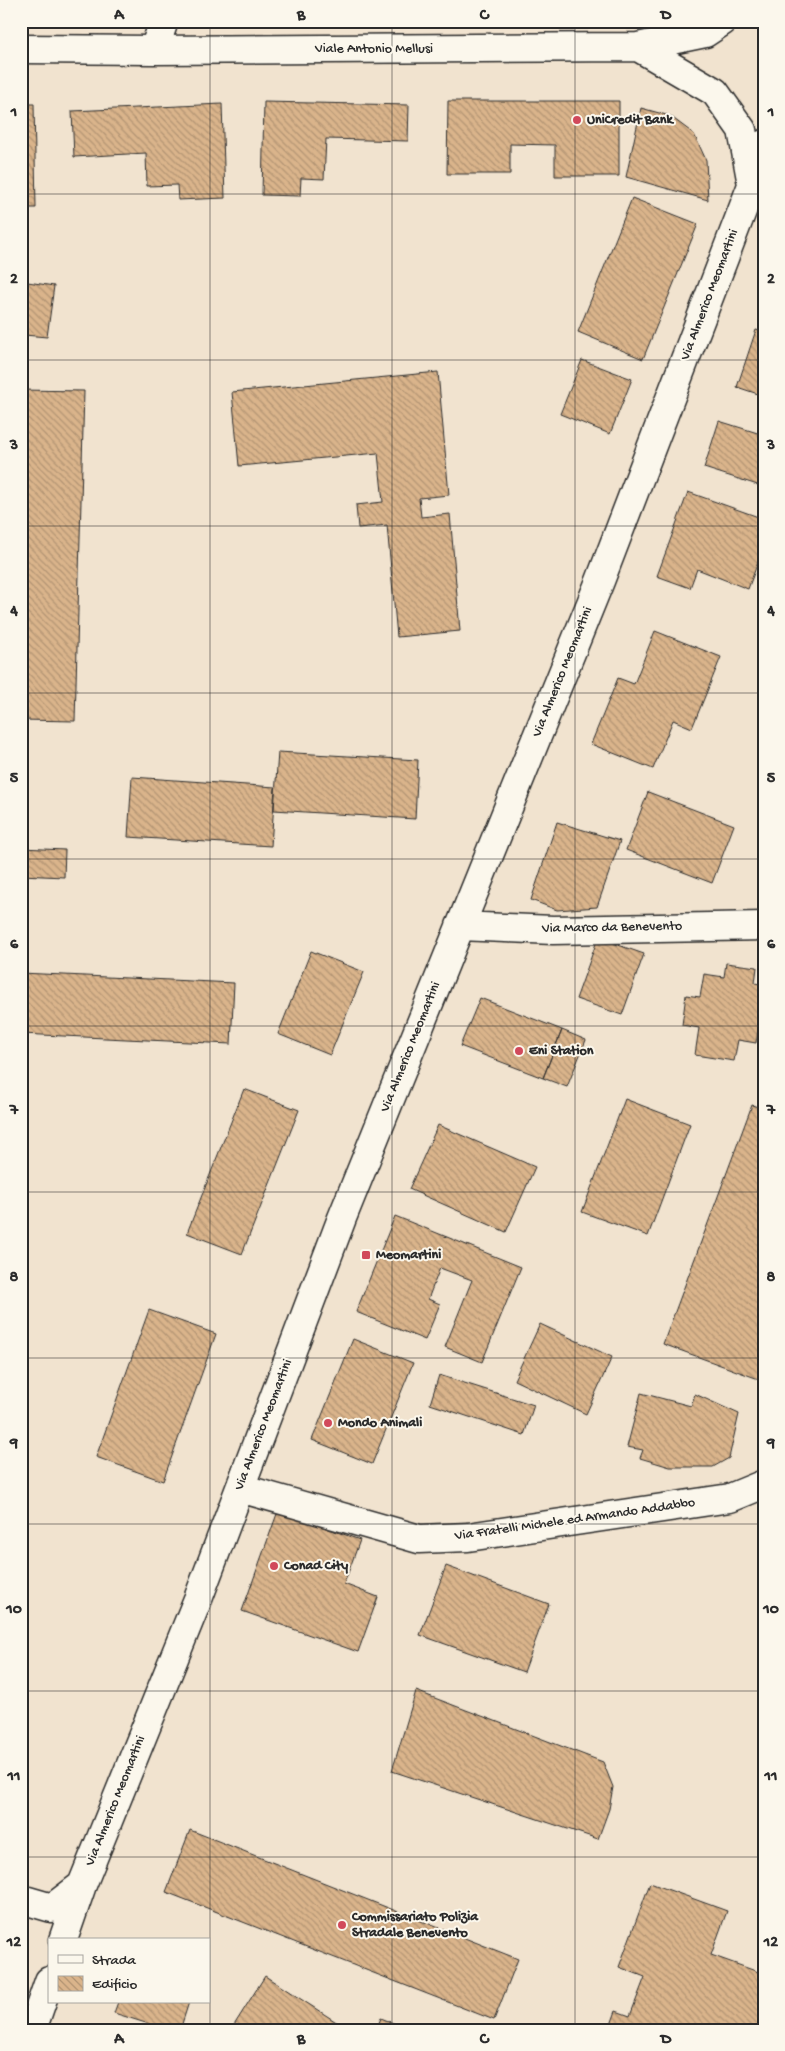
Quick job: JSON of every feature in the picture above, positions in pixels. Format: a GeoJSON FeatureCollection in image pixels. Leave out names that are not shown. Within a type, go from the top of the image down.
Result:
{"type":"FeatureCollection","features":[{"type":"Feature","properties":{"kind":"street"},"geometry":{"type":"LineString","coordinates":[[154,50],[164,21]]}},
{"type":"Feature","properties":{"kind":"street","name":"Viale Antonio Mellusi"},"geometry":{"type":"LineString","coordinates":[[21,49],[638,47],[705,32],[723,21]]}},
{"type":"Feature","properties":{"kind":"street"},"geometry":{"type":"LineString","coordinates":[[638,47],[715,92],[742,130],[752,185]]}},
{"type":"Feature","properties":{"kind":"street","name":"Via Almerico Meomartini"},"geometry":{"type":"LineString","coordinates":[[64,1938],[82,1885],[198,1599],[342,1218],[600,581],[752,185],[764,144]]}},
{"type":"Feature","properties":{"kind":"street","name":"Via Marco da Benevento"},"geometry":{"type":"LineString","coordinates":[[460,926],[553,930],[764,926]]}},
{"type":"Feature","properties":{"kind":"street","name":"Via Fratelli Michele ed Armando Addabbo"},"geometry":{"type":"LineString","coordinates":[[240,1488],[419,1539],[468,1537],[730,1498],[764,1484]]}},
{"type":"Feature","properties":{"kind":"street"},"geometry":{"type":"LineString","coordinates":[[21,1899],[52,1908],[82,1885]]}},
{"type":"Feature","properties":{"kind":"street"},"geometry":{"type":"LineString","coordinates":[[32,2030],[48,1984]]}},
{"type":"Feature","properties":{"kind":"building"},"geometry":{"type":"Polygon","coordinates":[[[448,101],[619,101],[619,176],[555,176],[555,145],[510,144],[510,174],[447,174],[448,101]]]}},
{"type":"Feature","properties":{"kind":"building"},"geometry":{"type":"Polygon","coordinates":[[[264,102],[409,105],[408,141],[326,139],[324,179],[301,178],[300,196],[262,195],[264,102]]]}},
{"type":"Feature","properties":{"kind":"building"},"geometry":{"type":"Polygon","coordinates":[[[21,104],[34,104],[36,208],[21,208],[21,104]]]}},
{"type":"Feature","properties":{"kind":"building"},"geometry":{"type":"Polygon","coordinates":[[[222,104],[225,198],[178,200],[177,185],[147,186],[146,153],[74,157],[72,111],[222,104]]]}},
{"type":"Feature","properties":{"kind":"building"},"geometry":{"type":"Polygon","coordinates":[[[641,108],[670,116],[694,134],[706,160],[708,200],[626,177],[641,108]]]}},
{"type":"Feature","properties":{"kind":"building"},"geometry":{"type":"Polygon","coordinates":[[[632,198],[698,224],[643,359],[578,332],[632,198]]]}},
{"type":"Feature","properties":{"kind":"building"},"geometry":{"type":"Polygon","coordinates":[[[21,281],[54,286],[47,337],[24,335],[21,354],[21,281]]]}},
{"type":"Feature","properties":{"kind":"building"},"geometry":{"type":"Polygon","coordinates":[[[756,330],[764,332],[764,396],[737,387],[756,330]]]}},
{"type":"Feature","properties":{"kind":"building"},"geometry":{"type":"Polygon","coordinates":[[[582,360],[632,379],[610,434],[560,414],[582,360]]]}},
{"type":"Feature","properties":{"kind":"building"},"geometry":{"type":"Polygon","coordinates":[[[438,372],[449,495],[419,498],[421,517],[450,514],[460,631],[397,637],[387,525],[358,528],[356,505],[383,502],[378,453],[239,466],[232,392],[438,372]]]}},
{"type":"Feature","properties":{"kind":"building"},"geometry":{"type":"Polygon","coordinates":[[[21,390],[84,391],[75,721],[21,720],[21,390]]]}},
{"type":"Feature","properties":{"kind":"building"},"geometry":{"type":"Polygon","coordinates":[[[719,421],[764,435],[764,487],[704,468],[719,421]]]}},
{"type":"Feature","properties":{"kind":"building"},"geometry":{"type":"Polygon","coordinates":[[[688,492],[764,519],[764,546],[748,589],[697,569],[690,588],[657,576],[688,492]]]}},
{"type":"Feature","properties":{"kind":"building"},"geometry":{"type":"Polygon","coordinates":[[[655,631],[721,657],[692,728],[673,720],[653,769],[591,744],[618,678],[634,684],[655,631]]]}},
{"type":"Feature","properties":{"kind":"building"},"geometry":{"type":"Polygon","coordinates":[[[278,752],[418,760],[415,819],[274,810],[278,752]]]}},
{"type":"Feature","properties":{"kind":"building"},"geometry":{"type":"Polygon","coordinates":[[[132,777],[275,787],[271,846],[128,837],[132,777]]]}},
{"type":"Feature","properties":{"kind":"building"},"geometry":{"type":"Polygon","coordinates":[[[648,792],[734,825],[712,883],[626,850],[648,792]]]}},
{"type":"Feature","properties":{"kind":"building"},"geometry":{"type":"Polygon","coordinates":[[[557,822],[620,841],[597,907],[557,910],[531,900],[557,822]]]}},
{"type":"Feature","properties":{"kind":"building"},"geometry":{"type":"Polygon","coordinates":[[[21,848],[65,850],[64,877],[21,875],[21,848]]]}},
{"type":"Feature","properties":{"kind":"building"},"geometry":{"type":"Polygon","coordinates":[[[598,938],[644,954],[622,1015],[576,999],[598,938]]]}},
{"type":"Feature","properties":{"kind":"building"},"geometry":{"type":"Polygon","coordinates":[[[311,951],[364,972],[330,1055],[278,1034],[311,951]]]}},
{"type":"Feature","properties":{"kind":"building"},"geometry":{"type":"Polygon","coordinates":[[[726,963],[757,967],[755,983],[764,985],[764,1020],[760,1019],[756,1043],[738,1040],[734,1061],[695,1055],[699,1028],[682,1025],[686,995],[700,997],[704,974],[724,977],[726,963]]]}},
{"type":"Feature","properties":{"kind":"building"},"geometry":{"type":"Polygon","coordinates":[[[21,973],[234,983],[231,1044],[21,1034],[21,973]]]}},
{"type":"Feature","properties":{"kind":"building"},"geometry":{"type":"Polygon","coordinates":[[[480,998],[562,1030],[543,1078],[460,1046],[480,998]]]}},
{"type":"Feature","properties":{"kind":"building"},"geometry":{"type":"Polygon","coordinates":[[[562,1030],[586,1040],[567,1087],[543,1078],[562,1030]]]}},
{"type":"Feature","properties":{"kind":"building"},"geometry":{"type":"Polygon","coordinates":[[[244,1089],[299,1110],[242,1254],[187,1233],[244,1089]]]}},
{"type":"Feature","properties":{"kind":"building"},"geometry":{"type":"Polygon","coordinates":[[[625,1099],[690,1124],[648,1236],[582,1212],[625,1099]]]}},
{"type":"Feature","properties":{"kind":"building"},"geometry":{"type":"Polygon","coordinates":[[[752,1105],[764,1109],[764,1381],[663,1344],[752,1105]]]}},
{"type":"Feature","properties":{"kind":"building"},"geometry":{"type":"Polygon","coordinates":[[[438,1125],[535,1167],[506,1232],[409,1189],[438,1125]]]}},
{"type":"Feature","properties":{"kind":"building"},"geometry":{"type":"Polygon","coordinates":[[[395,1216],[521,1267],[482,1362],[445,1347],[472,1280],[440,1268],[428,1299],[440,1304],[425,1340],[356,1312],[395,1216]]]}},
{"type":"Feature","properties":{"kind":"building"},"geometry":{"type":"Polygon","coordinates":[[[149,1310],[216,1334],[163,1481],[96,1457],[149,1310]]]}},
{"type":"Feature","properties":{"kind":"building"},"geometry":{"type":"Polygon","coordinates":[[[540,1324],[612,1357],[586,1414],[514,1380],[540,1324]]]}},
{"type":"Feature","properties":{"kind":"building"},"geometry":{"type":"Polygon","coordinates":[[[353,1339],[413,1363],[372,1464],[312,1440],[353,1339]]]}},
{"type":"Feature","properties":{"kind":"building"},"geometry":{"type":"Polygon","coordinates":[[[439,1375],[534,1405],[524,1435],[430,1404],[439,1375]]]}},
{"type":"Feature","properties":{"kind":"building"},"geometry":{"type":"Polygon","coordinates":[[[641,1393],[691,1406],[695,1394],[739,1414],[729,1458],[713,1467],[670,1467],[640,1458],[643,1450],[627,1447],[641,1393]]]}},
{"type":"Feature","properties":{"kind":"building"},"geometry":{"type":"Polygon","coordinates":[[[278,1511],[360,1540],[344,1584],[378,1597],[358,1652],[242,1611],[278,1511]]]}},
{"type":"Feature","properties":{"kind":"building"},"geometry":{"type":"Polygon","coordinates":[[[446,1566],[549,1604],[524,1672],[420,1635],[446,1566]]]}},
{"type":"Feature","properties":{"kind":"building"},"geometry":{"type":"Polygon","coordinates":[[[416,1691],[603,1762],[613,1787],[609,1809],[598,1839],[392,1771],[416,1691]]]}},
{"type":"Feature","properties":{"kind":"building","name":"Commissariato Polizia Stradale Benevento"},"geometry":{"type":"Polygon","coordinates":[[[190,1830],[518,1959],[494,2020],[166,1892],[190,1830]]]}},
{"type":"Feature","properties":{"kind":"building"},"geometry":{"type":"Polygon","coordinates":[[[650,1883],[727,1911],[711,1955],[764,1974],[764,2030],[609,2030],[616,2011],[630,2016],[645,1977],[619,1967],[650,1883]]]}},
{"type":"Feature","properties":{"kind":"building"},"geometry":{"type":"Polygon","coordinates":[[[265,1976],[341,2025],[338,2030],[231,2030],[265,1976]]]}},
{"type":"Feature","properties":{"kind":"building"},"geometry":{"type":"Polygon","coordinates":[[[117,2004],[188,2004],[180,2030],[168,2030],[114,2013],[117,2004]]]}},
{"type":"Feature","properties":{"kind":"building"},"geometry":{"type":"Polygon","coordinates":[[[381,2018],[410,2030],[376,2030],[381,2018]]]}},
{"type":"Feature","properties":{"kind":"place","name":"UniCredit Bank"},"geometry":{"type":"Point","coordinates":[577,120]}},
{"type":"Feature","properties":{"kind":"place","name":"Eni Station"},"geometry":{"type":"Point","coordinates":[519,1051]}},
{"type":"Feature","properties":{"kind":"place","name":"Meomartini"},"geometry":{"type":"Point","coordinates":[366,1255]}},
{"type":"Feature","properties":{"kind":"place","name":"Mondo Animali"},"geometry":{"type":"Point","coordinates":[328,1423]}},
{"type":"Feature","properties":{"kind":"place","name":"Conad City"},"geometry":{"type":"Point","coordinates":[274,1566]}},
{"type":"Feature","properties":{"kind":"place","name":"Commissariato Polizia Stradale Benevento"},"geometry":{"type":"Point","coordinates":[342,1925]}}]}
